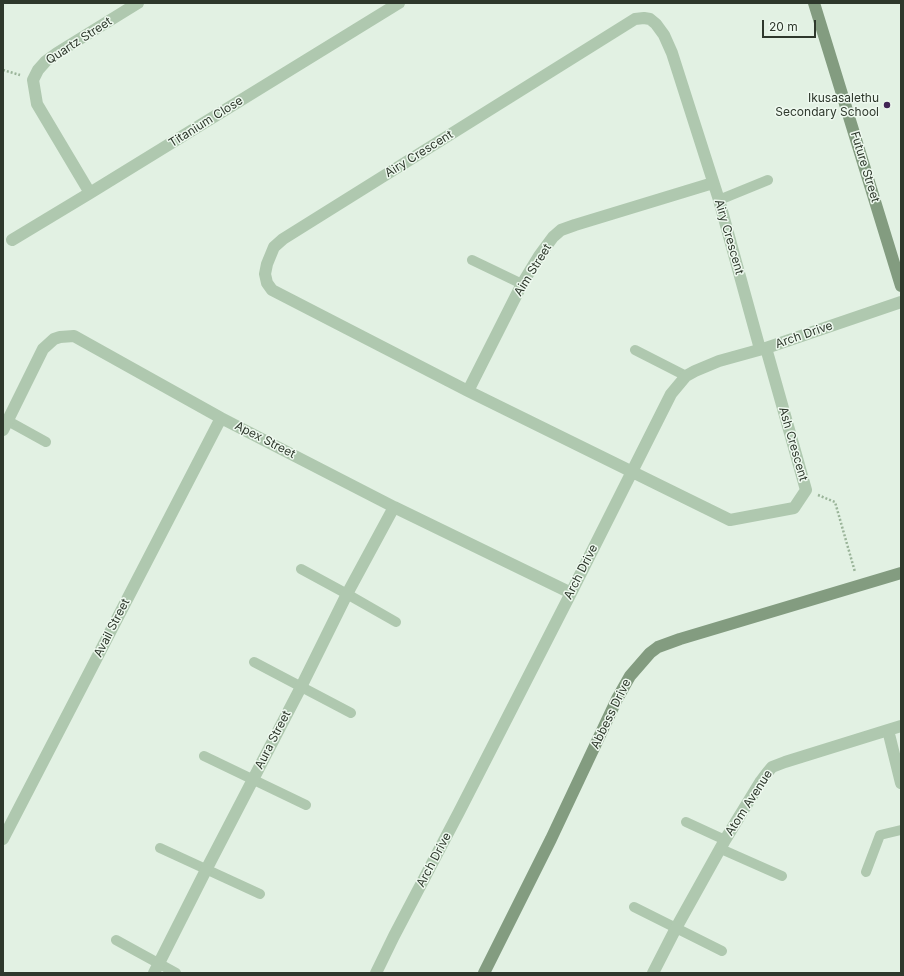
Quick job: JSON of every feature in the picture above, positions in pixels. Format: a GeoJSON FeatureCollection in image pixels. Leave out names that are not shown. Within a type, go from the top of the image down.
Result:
{"type":"FeatureCollection","features":[{"type":"Feature","properties":{"kind":"street","name":"Quartz Street"},"geometry":{"type":"LineString","coordinates":[[90,193],[37,104],[34,80],[38,70],[56,53],[138,3]]}},
{"type":"Feature","properties":{"kind":"street","name":"Titanium Close"},"geometry":{"type":"LineString","coordinates":[[12,240],[399,3]]}},
{"type":"Feature","properties":{"kind":"street","name":"Future Street"},"geometry":{"type":"LineString","coordinates":[[814,3],[901,286]]}},
{"type":"Feature","properties":{"kind":"street","name":"Airy Crescent"},"geometry":{"type":"LineString","coordinates":[[631,472],[468,391],[272,290],[267,283],[266,274],[267,264],[274,247],[283,239],[635,19],[650,19],[656,24],[664,35],[672,53],[719,200],[763,348]]}},
{"type":"Feature","properties":{"kind":"street","name":"Aim Street"},"geometry":{"type":"LineString","coordinates":[[468,391],[522,284],[539,256],[553,237],[561,230],[575,224],[713,183]]}},
{"type":"Feature","properties":{"kind":"street","name":"Arch Drive"},"geometry":{"type":"LineString","coordinates":[[376,973],[571,593],[671,394],[686,376],[719,361],[763,348],[901,302]]}},
{"type":"Feature","properties":{"kind":"street","name":"Apex Street"},"geometry":{"type":"LineString","coordinates":[[5,425],[43,349],[54,339],[74,336],[221,418],[394,507],[571,593]]}},
{"type":"Feature","properties":{"kind":"street","name":"Ash Crescent"},"geometry":{"type":"LineString","coordinates":[[631,472],[730,520],[794,508],[806,490],[763,348]]}},
{"type":"Feature","properties":{"kind":"street","name":"Avail Street"},"geometry":{"type":"LineString","coordinates":[[3,839],[221,418]]}},
{"type":"Feature","properties":{"kind":"street","name":"Aura Street"},"geometry":{"type":"LineString","coordinates":[[157,968],[347,594],[394,507]]}},
{"type":"Feature","properties":{"kind":"street","name":"Abbess Drive"},"geometry":{"type":"LineString","coordinates":[[484,973],[551,839],[620,693],[630,676],[647,656],[658,646],[901,573]]}},
{"type":"Feature","properties":{"kind":"street","name":"Atom Avenue"},"geometry":{"type":"LineString","coordinates":[[653,973],[676,928],[723,845],[761,781],[772,767],[901,726]]}},
{"type":"Feature","properties":{"kind":"street"},"geometry":{"type":"LineString","coordinates":[[888,730],[901,783]]}},
{"type":"Feature","properties":{"kind":"lane"},"geometry":{"type":"LineString","coordinates":[[719,200],[768,180]]}},
{"type":"Feature","properties":{"kind":"lane"},"geometry":{"type":"LineString","coordinates":[[472,260],[522,284]]}},
{"type":"Feature","properties":{"kind":"lane"},"geometry":{"type":"LineString","coordinates":[[635,350],[686,376]]}},
{"type":"Feature","properties":{"kind":"lane"},"geometry":{"type":"LineString","coordinates":[[5,425],[46,442]]}},
{"type":"Feature","properties":{"kind":"lane"},"geometry":{"type":"LineString","coordinates":[[301,569],[396,622]]}},
{"type":"Feature","properties":{"kind":"lane"},"geometry":{"type":"LineString","coordinates":[[254,662],[351,713]]}},
{"type":"Feature","properties":{"kind":"lane"},"geometry":{"type":"LineString","coordinates":[[204,756],[306,805]]}},
{"type":"Feature","properties":{"kind":"lane"},"geometry":{"type":"LineString","coordinates":[[686,822],[723,845],[782,876]]}},
{"type":"Feature","properties":{"kind":"lane"},"geometry":{"type":"LineString","coordinates":[[866,872],[880,835],[901,830]]}},
{"type":"Feature","properties":{"kind":"lane"},"geometry":{"type":"LineString","coordinates":[[160,848],[260,894]]}},
{"type":"Feature","properties":{"kind":"lane"},"geometry":{"type":"LineString","coordinates":[[634,907],[722,951]]}},
{"type":"Feature","properties":{"kind":"lane"},"geometry":{"type":"LineString","coordinates":[[116,940],[157,968],[176,973]]}},
{"type":"Feature","properties":{"kind":"path"},"geometry":{"type":"LineString","coordinates":[[806,490],[835,502],[859,586]]}},
{"type":"Feature","properties":{"kind":"place","name":"Ikusasalethu Secondary School"},"geometry":{"type":"Point","coordinates":[887,105]}}]}
